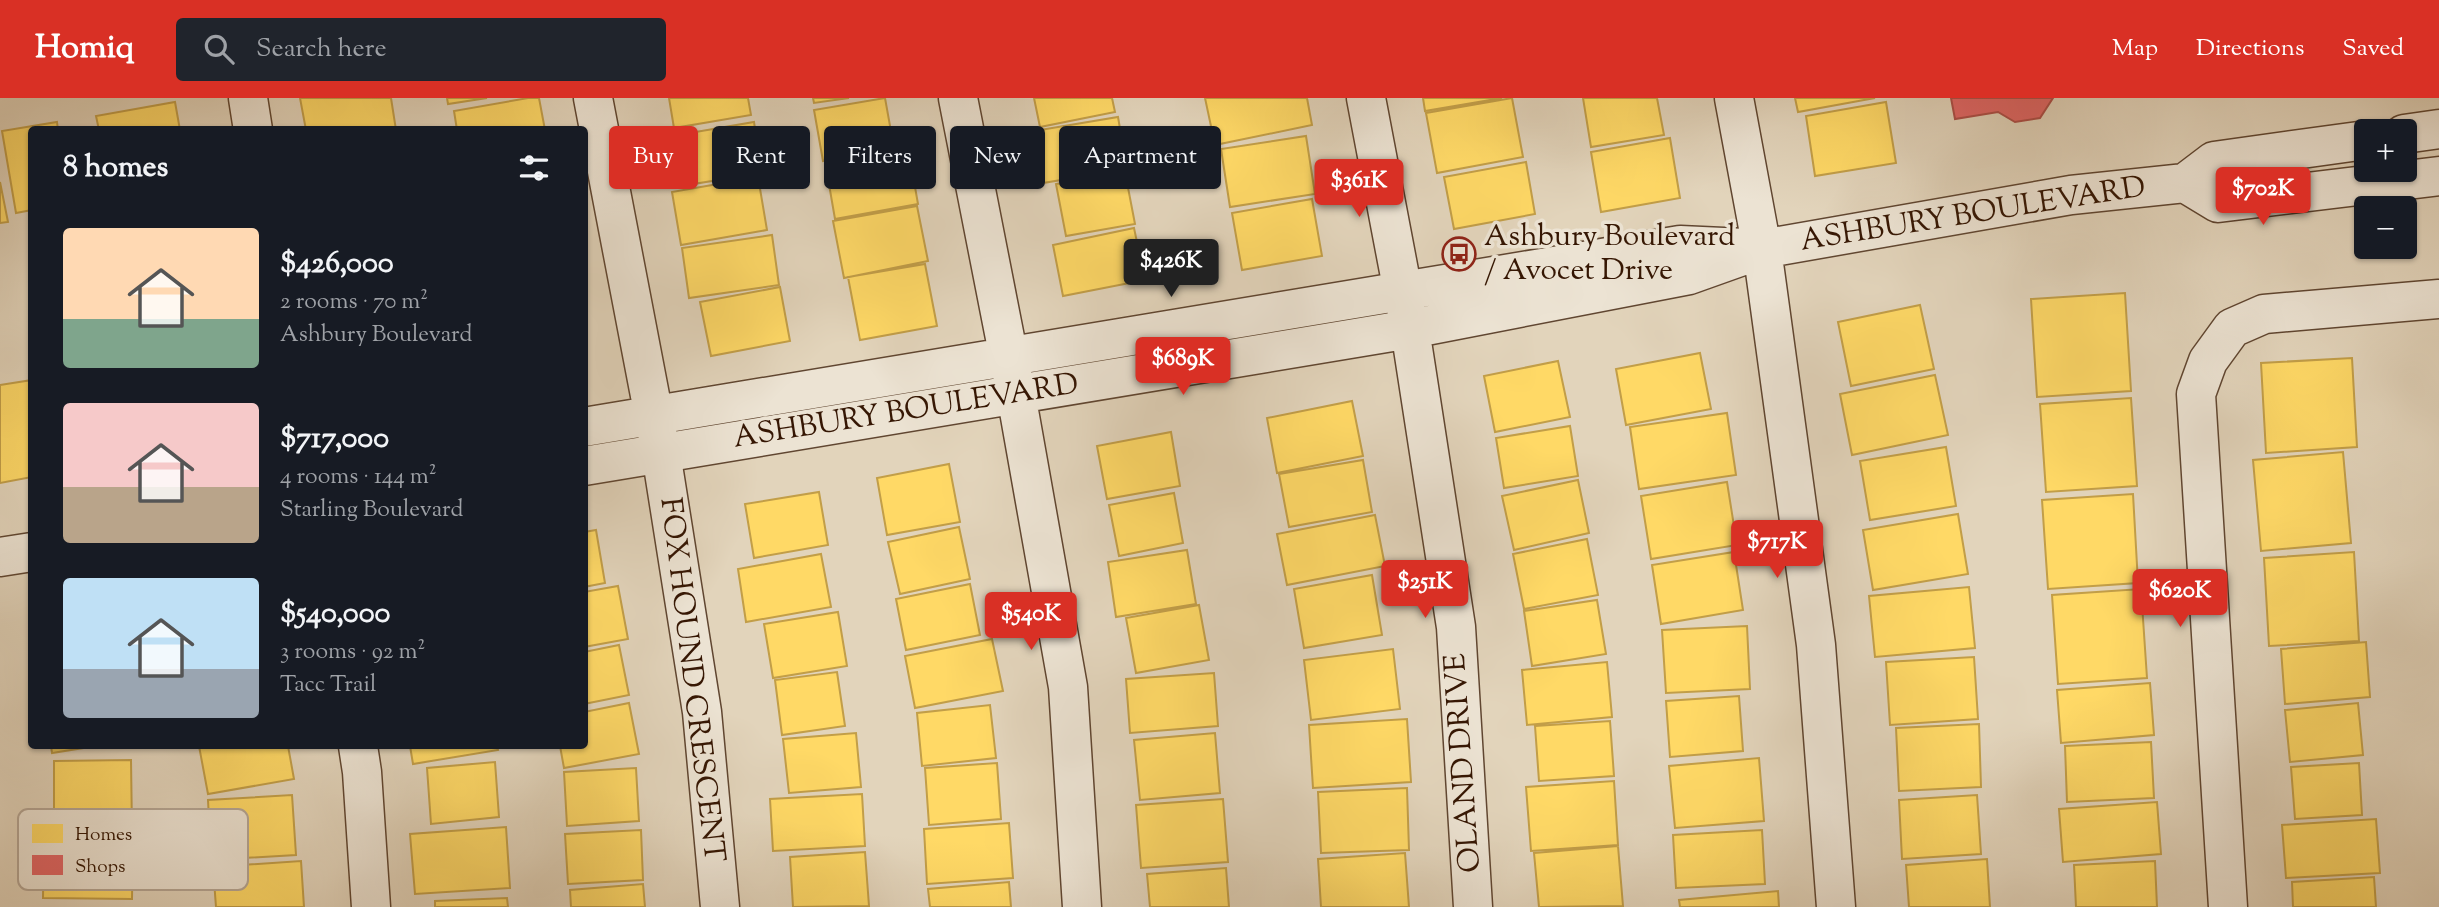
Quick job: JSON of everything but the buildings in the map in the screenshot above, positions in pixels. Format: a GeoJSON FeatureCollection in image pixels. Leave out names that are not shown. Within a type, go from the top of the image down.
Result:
{"type":"FeatureCollection","features":[{"type":"Feature","properties":{"kind":"street"},"geometry":{"type":"LineString","coordinates":[[248,98],[252,126]]}},
{"type":"Feature","properties":{"kind":"street","name":"FOX HOUND CRESCENT"},"geometry":{"type":"LineString","coordinates":[[593,98],[661,453],[702,712],[720,907]]}},
{"type":"Feature","properties":{"kind":"street"},"geometry":{"type":"LineString","coordinates":[[958,98],[1009,356],[1068,687],[1082,907]]}},
{"type":"Feature","properties":{"kind":"street","name":"OLAND DRIVE"},"geometry":{"type":"LineString","coordinates":[[1366,98],[1410,329],[1456,627],[1473,907]]}},
{"type":"Feature","properties":{"kind":"street"},"geometry":{"type":"LineString","coordinates":[[1734,98],[1762,249],[1816,645],[1836,907]]}},
{"type":"Feature","properties":{"kind":"street"},"geometry":{"type":"LineString","coordinates":[[2417,132],[2439,129]]}},
{"type":"Feature","properties":{"kind":"street","name":"ASHBURY BOULEVARD"},"geometry":{"type":"LineString","coordinates":[[588,465],[1410,329],[1689,275],[1762,249],[2071,195],[2185,183],[2214,162],[2354,142]]}},
{"type":"Feature","properties":{"kind":"street","name":"ASHBURY BOULEVARD"},"geometry":{"type":"LineString","coordinates":[[2185,183],[2218,203],[2439,176]]}},
{"type":"Feature","properties":{"kind":"street","name":"ASHBURY BOULEVARD"},"geometry":{"type":"LineString","coordinates":[[588,426],[1680,245],[1762,249]]}},
{"type":"Feature","properties":{"kind":"street"},"geometry":{"type":"LineString","coordinates":[[2228,907],[2196,394],[2208,360],[2232,328],[2264,314],[2439,299]]}},
{"type":"Feature","properties":{"kind":"street"},"geometry":{"type":"LineString","coordinates":[[0,557],[28,552]]}},
{"type":"Feature","properties":{"kind":"street"},"geometry":{"type":"LineString","coordinates":[[358,749],[371,907]]}},
{"type":"Feature","properties":{"kind":"place","name":"Ashbury Boulevard / Avocet Drive"},"geometry":{"type":"Point","coordinates":[1459,254]}}]}
